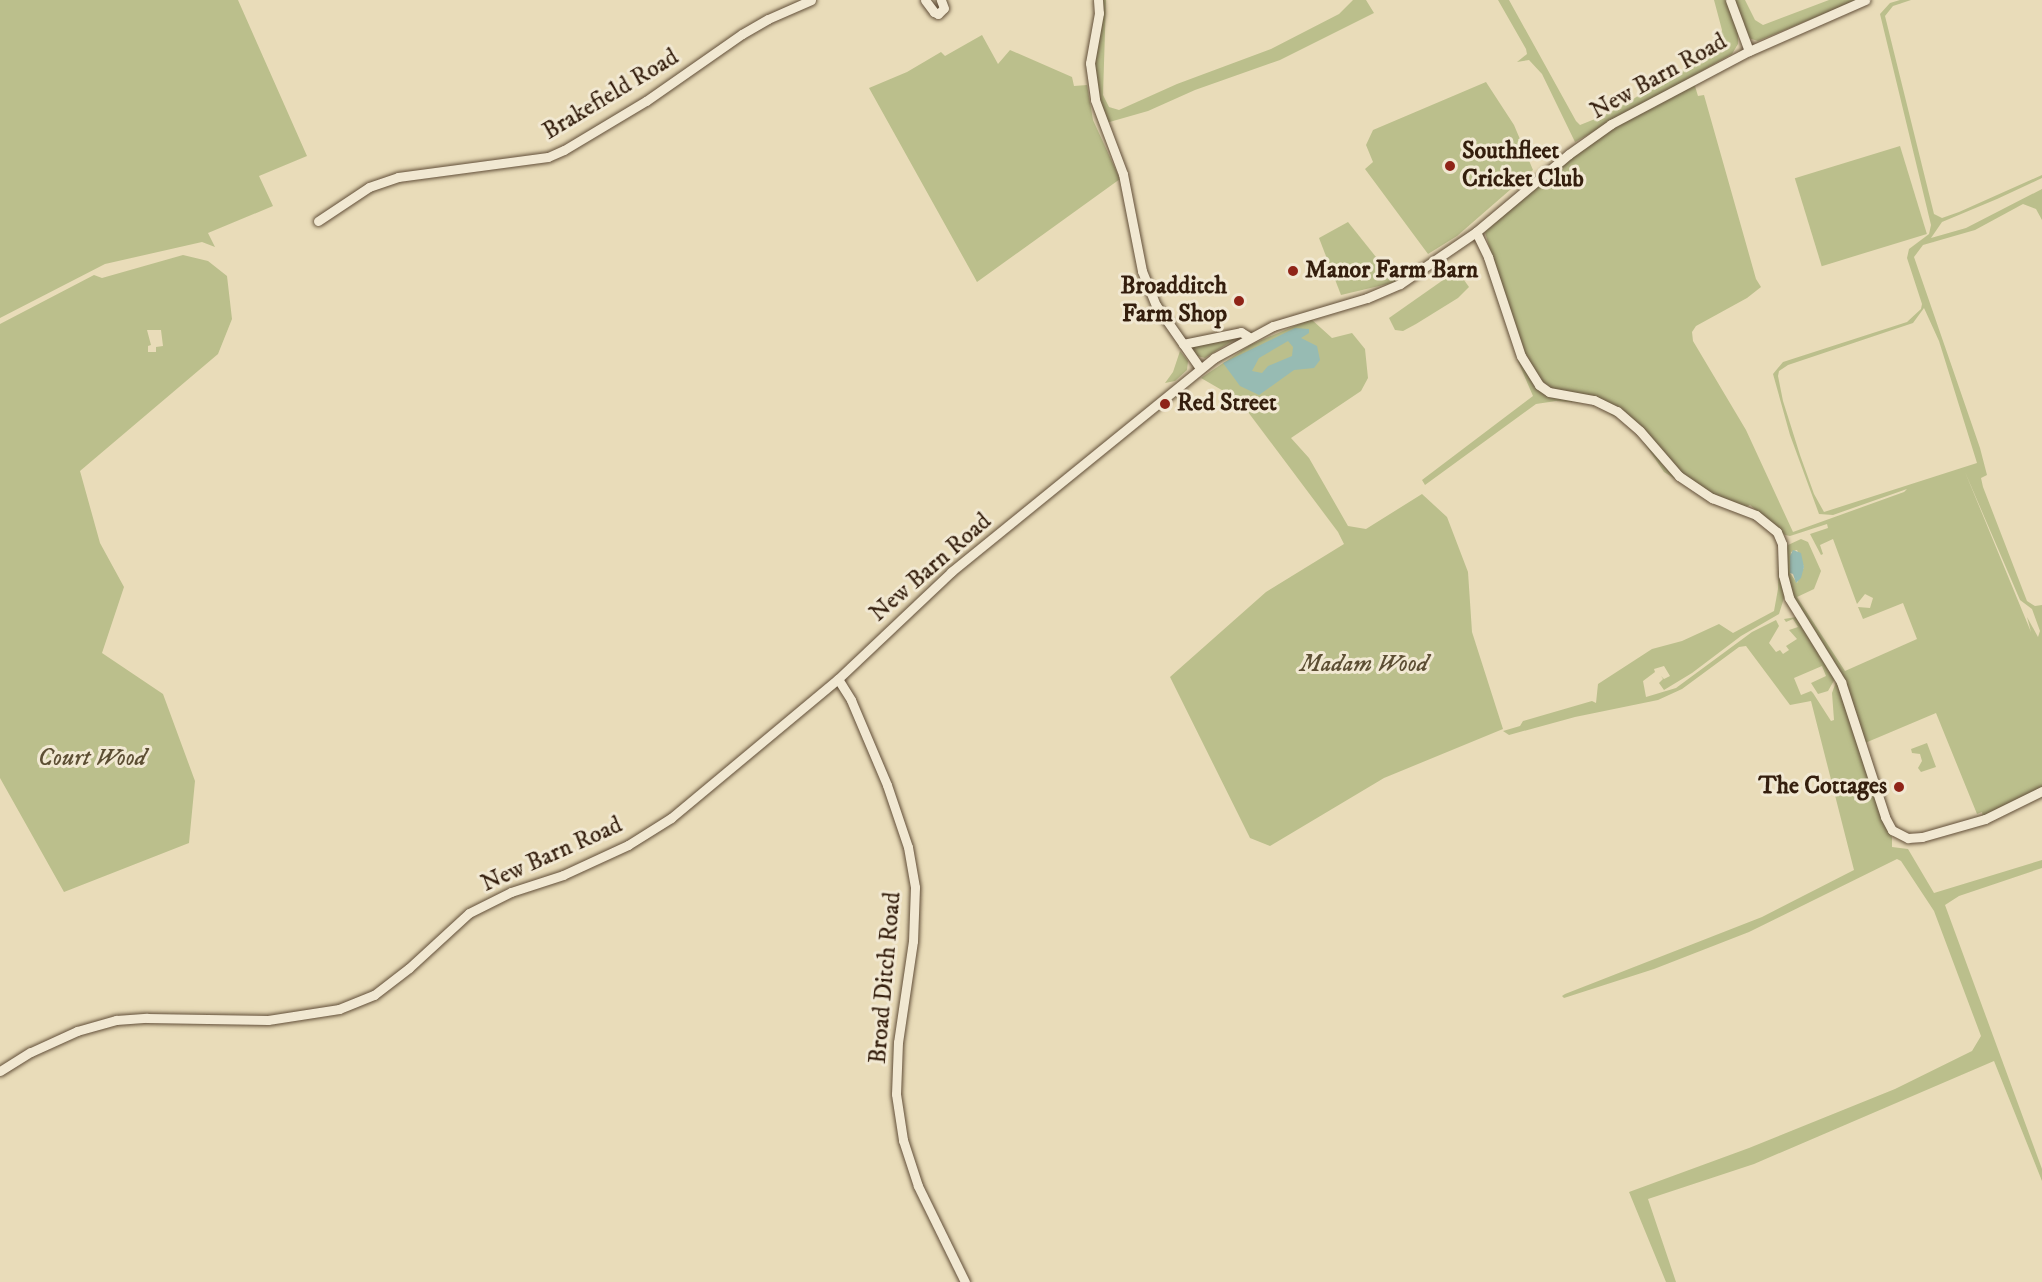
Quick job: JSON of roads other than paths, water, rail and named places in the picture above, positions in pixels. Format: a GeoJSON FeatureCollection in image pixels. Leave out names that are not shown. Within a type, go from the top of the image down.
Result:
{"type":"FeatureCollection","features":[{"type":"Feature","properties":{"kind":"street","name":"Brakefield Road"},"geometry":{"type":"LineString","coordinates":[[318,221],[369,187],[398,177],[548,157],[564,150],[646,100],[742,34],[768,19],[811,0]]}},
{"type":"Feature","properties":{"kind":"street"},"geometry":{"type":"LineString","coordinates":[[925,0],[933,12],[938,14],[944,8],[940,0]]}},
{"type":"Feature","properties":{"kind":"street"},"geometry":{"type":"LineString","coordinates":[[1098,0],[1099,13],[1090,63],[1095,100],[1123,174],[1145,280],[1156,305],[1200,368]]}},
{"type":"Feature","properties":{"kind":"street"},"geometry":{"type":"LineString","coordinates":[[1730,0],[1749,51]]}},
{"type":"Feature","properties":{"kind":"street","name":"New Barn Road"},"geometry":{"type":"LineString","coordinates":[[0,1071],[32,1052],[77,1031],[116,1020],[147,1018],[268,1020],[339,1009],[357,1003],[391,984],[453,926],[489,902],[563,875],[628,845],[671,818],[838,679],[943,578],[1092,459],[1200,368],[1249,337],[1288,321],[1394,287],[1476,232],[1597,133],[1670,91],[1749,51],[1865,0]]}},
{"type":"Feature","properties":{"kind":"street"},"geometry":{"type":"LineString","coordinates":[[1476,232],[1486,252],[1521,356],[1539,385],[1549,392],[1594,400],[1617,411],[1640,431],[1679,477],[1712,498],[1762,519],[1778,533],[1782,542],[1784,576],[1789,598],[1841,682],[1885,818],[1892,830],[1908,838],[1931,834],[1985,819],[2042,791]]}},
{"type":"Feature","properties":{"kind":"street"},"geometry":{"type":"LineString","coordinates":[[1183,344],[1242,332],[1249,337]]}},
{"type":"Feature","properties":{"kind":"street","name":"Broad Ditch Road"},"geometry":{"type":"LineString","coordinates":[[838,679],[850,700],[887,785],[908,847],[915,887],[913,941],[898,1042],[896,1094],[903,1140],[918,1186],[964,1282]]}},
{"type":"Feature","properties":{"kind":"water"},"geometry":{"type":"Polygon","coordinates":[[[1295,328],[1309,329],[1309,333],[1301,338],[1317,346],[1320,360],[1314,368],[1294,370],[1259,395],[1240,386],[1223,363],[1295,328]],[[1288,341],[1259,358],[1252,371],[1262,373],[1268,366],[1292,356],[1293,347],[1288,341]]]}},
{"type":"Feature","properties":{"kind":"water"},"geometry":{"type":"Polygon","coordinates":[[[1793,550],[1801,553],[1804,567],[1801,578],[1796,583],[1793,574],[1790,573],[1790,556],[1793,550]]]}},
{"type":"Feature","properties":{"kind":"place","name":"Southfleet Cricket Club"},"geometry":{"type":"Point","coordinates":[1450,166]}},
{"type":"Feature","properties":{"kind":"place","name":"Manor Farm Barn"},"geometry":{"type":"Point","coordinates":[1293,271]}},
{"type":"Feature","properties":{"kind":"place","name":"Broadditch Farm Shop"},"geometry":{"type":"Point","coordinates":[1239,301]}},
{"type":"Feature","properties":{"kind":"place","name":"Red Street"},"geometry":{"type":"Point","coordinates":[1165,404]}},
{"type":"Feature","properties":{"kind":"place","name":"The Cottages"},"geometry":{"type":"Point","coordinates":[1899,787]}},
{"type":"Feature","properties":{"kind":"park label","name":"Madam Wood"},"geometry":{"type":"Point","coordinates":[1364,665]}},
{"type":"Feature","properties":{"kind":"park label","name":"Court Wood"},"geometry":{"type":"Point","coordinates":[92,759]}}]}
